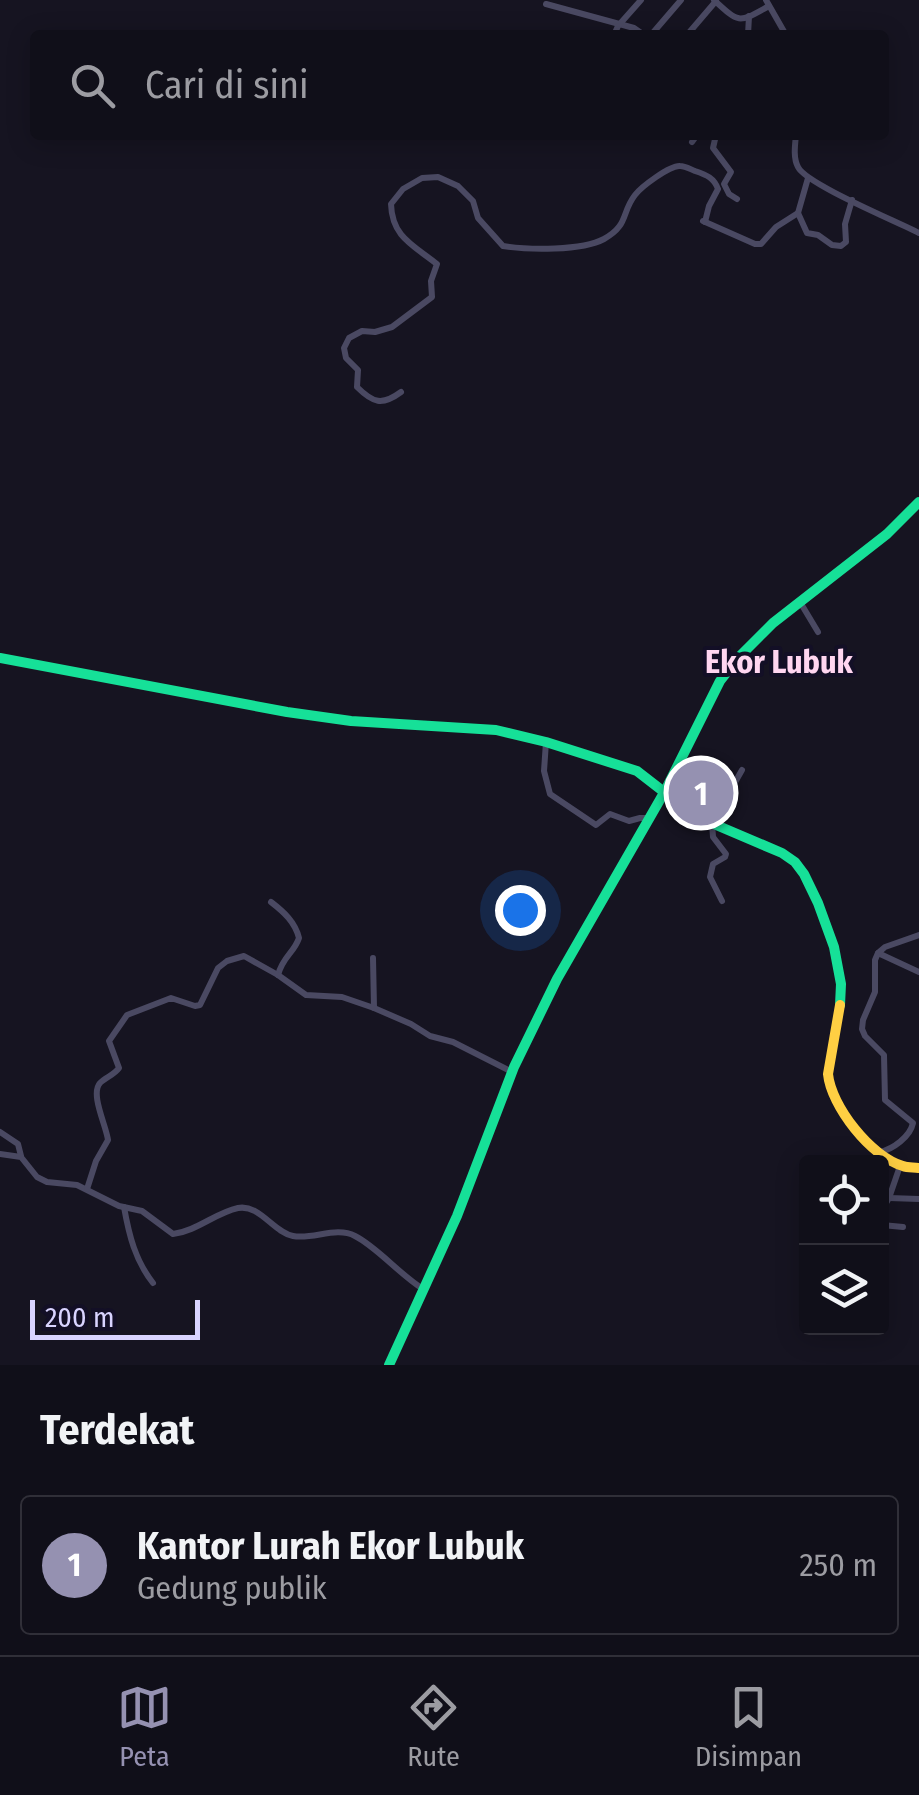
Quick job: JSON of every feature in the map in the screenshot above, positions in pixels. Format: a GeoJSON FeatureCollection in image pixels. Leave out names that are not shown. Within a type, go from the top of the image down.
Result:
{"type":"FeatureCollection","features":[{"type":"Feature","properties":{"kind":"main road"},"geometry":{"type":"LineString","coordinates":[[389,1365],[458,1216],[512,1072],[585,927],[665,791],[720,681],[773,622],[887,534],[919,502]]}},
{"type":"Feature","properties":{"kind":"main road"},"geometry":{"type":"LineString","coordinates":[[0,658],[287,712],[496,730],[637,771],[687,810],[782,853],[804,874],[834,946],[841,984],[829,1084],[846,1117],[866,1143],[900,1166],[919,1168]]}},
{"type":"Feature","properties":{"kind":"street"},"geometry":{"type":"LineString","coordinates":[[616,30],[641,0]]}},
{"type":"Feature","properties":{"kind":"street"},"geometry":{"type":"LineString","coordinates":[[652,30],[682,0]]}},
{"type":"Feature","properties":{"kind":"street"},"geometry":{"type":"LineString","coordinates":[[691,30],[715,1],[734,18],[742,19],[768,3],[783,30]]}},
{"type":"Feature","properties":{"kind":"street"},"geometry":{"type":"LineString","coordinates":[[546,4],[636,30]]}},
{"type":"Feature","properties":{"kind":"street"},"geometry":{"type":"LineString","coordinates":[[748,30],[749,16]]}},
{"type":"Feature","properties":{"kind":"street"},"geometry":{"type":"LineString","coordinates":[[715,140],[713,148],[731,172],[724,184],[737,199]]}},
{"type":"Feature","properties":{"kind":"street"},"geometry":{"type":"LineString","coordinates":[[796,140],[796,164],[808,178],[919,234]]}},
{"type":"Feature","properties":{"kind":"street"},"geometry":{"type":"LineString","coordinates":[[400,392],[391,399],[369,399],[357,386],[358,370],[346,358],[344,348],[348,338],[362,331],[392,327],[432,297],[431,281],[437,264],[398,234],[392,220],[391,204],[403,190],[422,178],[438,177],[458,186],[473,201],[478,218],[493,236],[503,246],[514,248],[590,246],[608,237],[620,226],[634,195],[668,168],[678,165],[716,183],[718,190],[703,221],[758,245],[798,213]]}},
{"type":"Feature","properties":{"kind":"street"},"geometry":{"type":"LineString","coordinates":[[808,178],[798,213],[805,231],[818,234],[832,245],[841,246],[846,240],[845,224],[852,200]]}},
{"type":"Feature","properties":{"kind":"street"},"geometry":{"type":"LineString","coordinates":[[800,601],[818,632]]}},
{"type":"Feature","properties":{"kind":"street"},"geometry":{"type":"LineString","coordinates":[[546,742],[544,770],[550,794],[596,824],[610,814],[630,821],[649,818]]}},
{"type":"Feature","properties":{"kind":"street"},"geometry":{"type":"LineString","coordinates":[[722,901],[710,877],[713,864],[726,854],[713,837],[712,823],[742,770]]}},
{"type":"Feature","properties":{"kind":"street"},"geometry":{"type":"LineString","coordinates":[[271,902],[288,917],[299,938],[278,975]]}},
{"type":"Feature","properties":{"kind":"street"},"geometry":{"type":"LineString","coordinates":[[878,1152],[892,1148],[912,1130],[913,1124],[885,1100],[884,1054],[862,1029],[875,992],[875,960],[892,943],[919,935]]}},
{"type":"Feature","properties":{"kind":"street"},"geometry":{"type":"LineString","coordinates":[[878,953],[919,972]]}},
{"type":"Feature","properties":{"kind":"street"},"geometry":{"type":"LineString","coordinates":[[87,1189],[108,1140],[96,1090],[118,1070],[108,1040],[135,1010],[171,998],[200,1005],[218,968],[237,957],[250,958],[304,994],[346,997],[430,1036],[456,1043],[512,1072]]}},
{"type":"Feature","properties":{"kind":"street"},"geometry":{"type":"LineString","coordinates":[[372,958],[374,1008]]}},
{"type":"Feature","properties":{"kind":"street"},"geometry":{"type":"LineString","coordinates":[[0,1132],[18,1144],[20,1156],[47,1182],[77,1185],[142,1211],[173,1234],[248,1208],[292,1236],[345,1232],[424,1289]]}},
{"type":"Feature","properties":{"kind":"street"},"geometry":{"type":"LineString","coordinates":[[0,1154],[20,1156]]}},
{"type":"Feature","properties":{"kind":"street"},"geometry":{"type":"LineString","coordinates":[[900,1166],[890,1198],[919,1199]]}},
{"type":"Feature","properties":{"kind":"street"},"geometry":{"type":"LineString","coordinates":[[124,1207],[134,1250],[153,1283]]}},
{"type":"Feature","properties":{"kind":"street"},"geometry":{"type":"LineString","coordinates":[[889,1226],[902,1227]]}},
{"type":"Feature","properties":{"kind":"traffic: fast"},"geometry":{"type":"LineString","coordinates":[[389,1365],[457,1216],[514,1067],[557,979],[665,791],[720,681],[773,623],[887,534],[919,502]]}},
{"type":"Feature","properties":{"kind":"traffic: fast"},"geometry":{"type":"LineString","coordinates":[[0,658],[287,712],[351,721],[496,730],[637,771],[695,816],[795,862],[818,903],[834,947],[841,984],[840,1005]]}},
{"type":"Feature","properties":{"kind":"traffic: slow"},"geometry":{"type":"LineString","coordinates":[[840,1005],[828,1074],[836,1101],[855,1129],[878,1152],[903,1166],[919,1168]]}},
{"type":"Feature","properties":{"kind":"place","name":"Kantor Lurah Ekor Lubuk"},"geometry":{"type":"Point","coordinates":[701,793]}},
{"type":"Feature","properties":{"kind":"district","name":"Ekor Lubuk"},"geometry":{"type":"Point","coordinates":[779,662]}}]}
